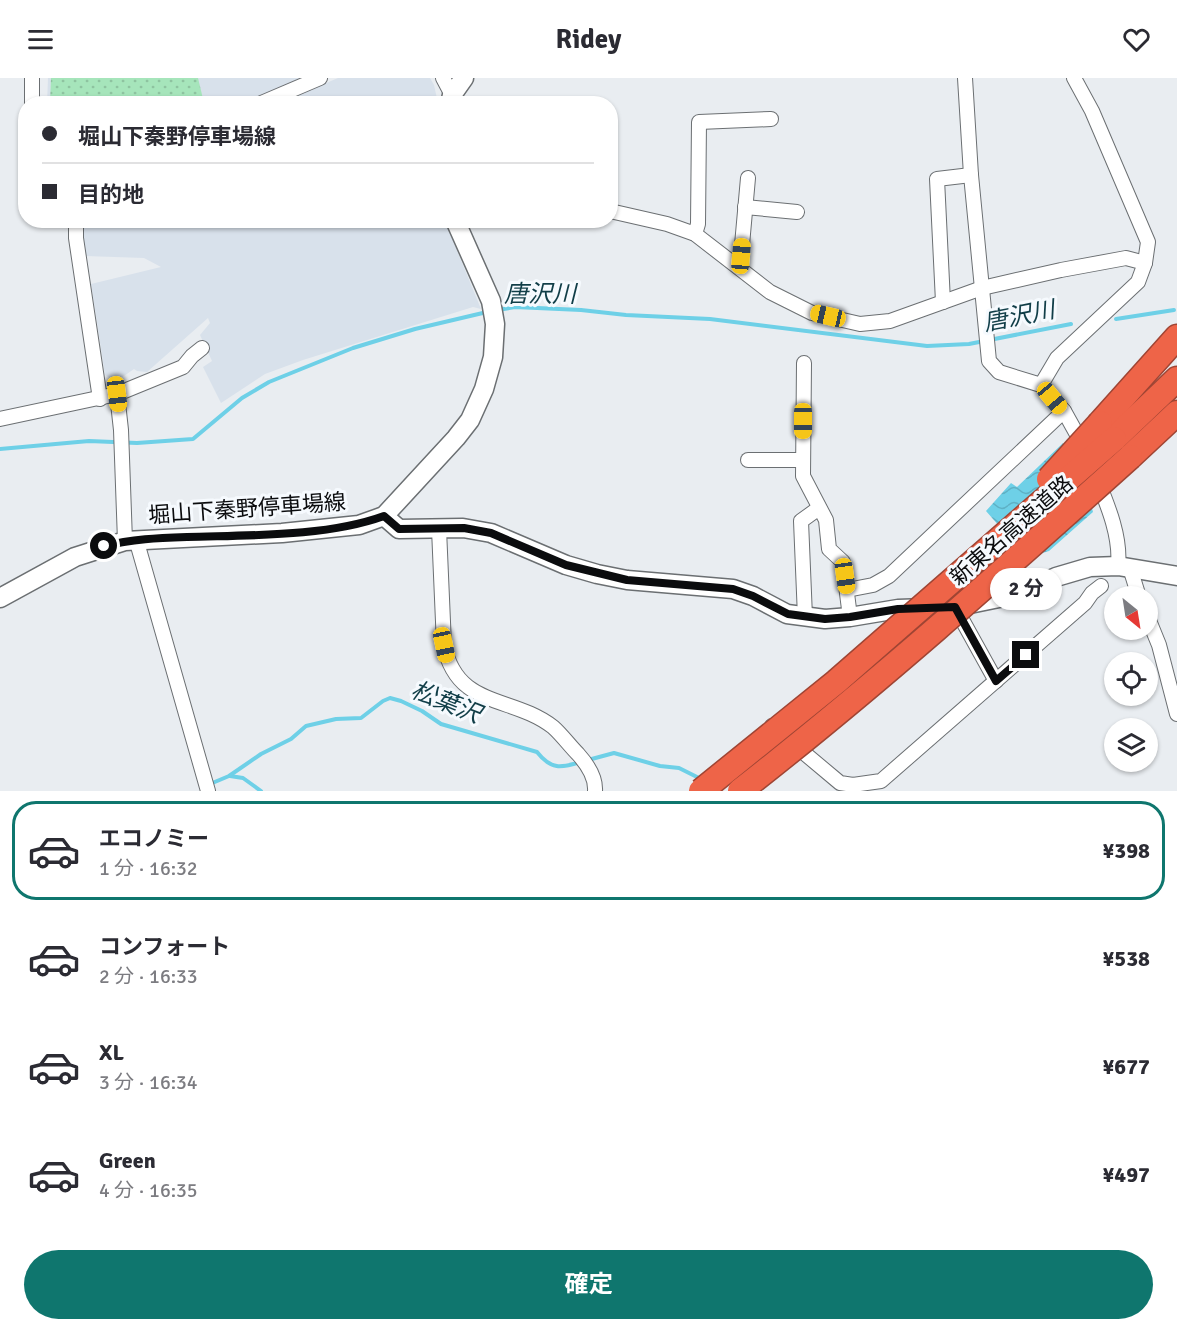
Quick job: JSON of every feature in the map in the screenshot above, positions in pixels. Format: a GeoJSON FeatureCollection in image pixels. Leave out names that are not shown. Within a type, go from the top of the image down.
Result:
{"type":"FeatureCollection","features":[{"type":"Feature","properties":{"kind":"highway"},"geometry":{"type":"LineString","coordinates":[[1115,440],[1177,337]]}},
{"type":"Feature","properties":{"kind":"highway","name":"新東名高速道路"},"geometry":{"type":"LineString","coordinates":[[701,791],[836,682],[969,567],[1115,440],[1177,379]]}},
{"type":"Feature","properties":{"kind":"highway","name":"新東名高速道路"},"geometry":{"type":"LineString","coordinates":[[740,791],[861,694],[992,581],[1115,440],[1177,413]]}},
{"type":"Feature","properties":{"kind":"highway"},"geometry":{"type":"LineString","coordinates":[[1115,440],[1177,421]]}},
{"type":"Feature","properties":{"kind":"street"},"geometry":{"type":"LineString","coordinates":[[32,78],[32,96]]}},
{"type":"Feature","properties":{"kind":"street"},"geometry":{"type":"LineString","coordinates":[[278,96],[320,78]]}},
{"type":"Feature","properties":{"kind":"street"},"geometry":{"type":"LineString","coordinates":[[443,78],[450,96]]}},
{"type":"Feature","properties":{"kind":"street"},"geometry":{"type":"LineString","coordinates":[[453,96],[464,78]]}},
{"type":"Feature","properties":{"kind":"street"},"geometry":{"type":"LineString","coordinates":[[965,78],[971,175],[989,361],[999,372],[1041,385],[1064,411],[1080,438],[1107,503],[1124,567],[1134,586]]}},
{"type":"Feature","properties":{"kind":"street"},"geometry":{"type":"LineString","coordinates":[[1041,385],[1057,358],[1138,282],[1145,263],[1148,242],[1092,111],[1074,78]]}},
{"type":"Feature","properties":{"kind":"street"},"geometry":{"type":"LineString","coordinates":[[694,234],[698,224],[699,122],[771,119]]}},
{"type":"Feature","properties":{"kind":"street"},"geometry":{"type":"LineString","coordinates":[[944,302],[937,179],[971,175]]}},
{"type":"Feature","properties":{"kind":"street"},"geometry":{"type":"LineString","coordinates":[[735,264],[741,256],[748,178]]}},
{"type":"Feature","properties":{"kind":"street"},"geometry":{"type":"LineString","coordinates":[[745,207],[797,212]]}},
{"type":"Feature","properties":{"kind":"street"},"geometry":{"type":"LineString","coordinates":[[618,214],[694,234],[770,292],[812,313],[860,324],[890,321],[982,288],[1061,270],[1126,258],[1145,263]]}},
{"type":"Feature","properties":{"kind":"street"},"geometry":{"type":"LineString","coordinates":[[76,228],[100,399]]}},
{"type":"Feature","properties":{"kind":"street","name":"堀山下秦野停車場線"},"geometry":{"type":"LineString","coordinates":[[0,598],[75,557],[130,540],[282,533],[359,525],[384,516],[470,420],[484,389],[493,357],[495,324],[490,301],[458,228]]}},
{"type":"Feature","properties":{"kind":"street"},"geometry":{"type":"LineString","coordinates":[[0,419],[117,394],[183,367],[202,348]]}},
{"type":"Feature","properties":{"kind":"street"},"geometry":{"type":"LineString","coordinates":[[804,363],[803,477],[826,520],[829,549],[843,562],[850,617]]}},
{"type":"Feature","properties":{"kind":"street"},"geometry":{"type":"LineString","coordinates":[[117,394],[130,540],[206,787]]}},
{"type":"Feature","properties":{"kind":"street"},"geometry":{"type":"LineString","coordinates":[[847,590],[873,585],[889,576],[1064,411]]}},
{"type":"Feature","properties":{"kind":"street"},"geometry":{"type":"LineString","coordinates":[[748,460],[803,460]]}},
{"type":"Feature","properties":{"kind":"street"},"geometry":{"type":"LineString","coordinates":[[805,617],[801,521],[819,508]]}},
{"type":"Feature","properties":{"kind":"street"},"geometry":{"type":"LineString","coordinates":[[384,516],[399,529],[464,528],[491,533],[566,565],[617,578],[733,589],[753,596],[788,614],[825,619],[898,609],[955,607],[999,598],[1090,567],[1124,567],[1177,576]]}},
{"type":"Feature","properties":{"kind":"street"},"geometry":{"type":"LineString","coordinates":[[439,529],[444,645],[453,670],[462,683],[474,692],[530,715],[552,727],[586,765],[595,782],[596,790]]}},
{"type":"Feature","properties":{"kind":"street"},"geometry":{"type":"LineString","coordinates":[[772,725],[840,783],[853,785],[880,781],[1085,603],[1101,586]]}},
{"type":"Feature","properties":{"kind":"street"},"geometry":{"type":"LineString","coordinates":[[955,607],[996,681]]}},
{"type":"Feature","properties":{"kind":"street"},"geometry":{"type":"LineString","coordinates":[[1156,640],[1177,714]]}},
{"type":"Feature","properties":{"kind":"shaded area"},"geometry":{"type":"Polygon","coordinates":[[[48,78],[301,78],[259,96],[47,96],[48,78]]]}},
{"type":"Feature","properties":{"kind":"shaded area"},"geometry":{"type":"Polygon","coordinates":[[[338,78],[430,78],[436,96],[296,96],[338,78]]]}},
{"type":"Feature","properties":{"kind":"shaded area"},"geometry":{"type":"Polygon","coordinates":[[[82,228],[448,228],[481,309],[473,307],[303,360],[265,374],[221,403],[203,367],[212,361],[200,335],[210,323],[208,318],[147,372],[134,369],[121,378],[112,379],[105,375],[91,284],[161,267],[144,258],[85,256],[82,228]]]}},
{"type":"Feature","properties":{"kind":"green space"},"geometry":{"type":"Polygon","coordinates":[[[51,78],[198,78],[202,96],[50,96],[51,78]]]}},
{"type":"Feature","properties":{"kind":"water"},"geometry":{"type":"Polygon","coordinates":[[[1063,443],[1082,476],[1093,512],[1049,551],[1027,558],[986,511],[1011,483],[1017,487],[1063,443]]]}},
{"type":"Feature","properties":{"kind":"waterway","name":"唐沢川"},"geometry":{"type":"LineString","coordinates":[[498,310],[515,307],[710,319],[927,346],[969,344],[1071,324]]}},
{"type":"Feature","properties":{"kind":"waterway","name":"唐沢川"},"geometry":{"type":"LineString","coordinates":[[1116,319],[1174,310]]}},
{"type":"Feature","properties":{"kind":"waterway","name":"唐沢川"},"geometry":{"type":"LineString","coordinates":[[0,449],[89,441],[137,443],[193,439],[242,398],[269,382],[353,348],[415,329],[487,312]]}},
{"type":"Feature","properties":{"kind":"waterway","name":"松葉沢"},"geometry":{"type":"LineString","coordinates":[[210,784],[229,776],[261,754],[291,739],[306,726],[336,719],[361,718],[390,698],[422,711],[441,724],[537,752],[552,765],[568,766],[581,762]]}},
{"type":"Feature","properties":{"kind":"waterway","name":"松葉沢"},"geometry":{"type":"LineString","coordinates":[[588,760],[614,753],[660,766],[679,768],[701,779]]}},
{"type":"Feature","properties":{"kind":"waterway"},"geometry":{"type":"LineString","coordinates":[[230,776],[243,778],[261,791]]}},
{"type":"Feature","properties":{"kind":"route"},"geometry":{"type":"LineString","coordinates":[[104,546],[136,539],[282,533],[359,525],[384,516],[399,529],[464,528],[491,533],[566,565],[597,574],[627,580],[733,589],[753,596],[788,614],[805,617],[825,619],[898,609],[955,607],[996,681],[1026,655]]}}]}
